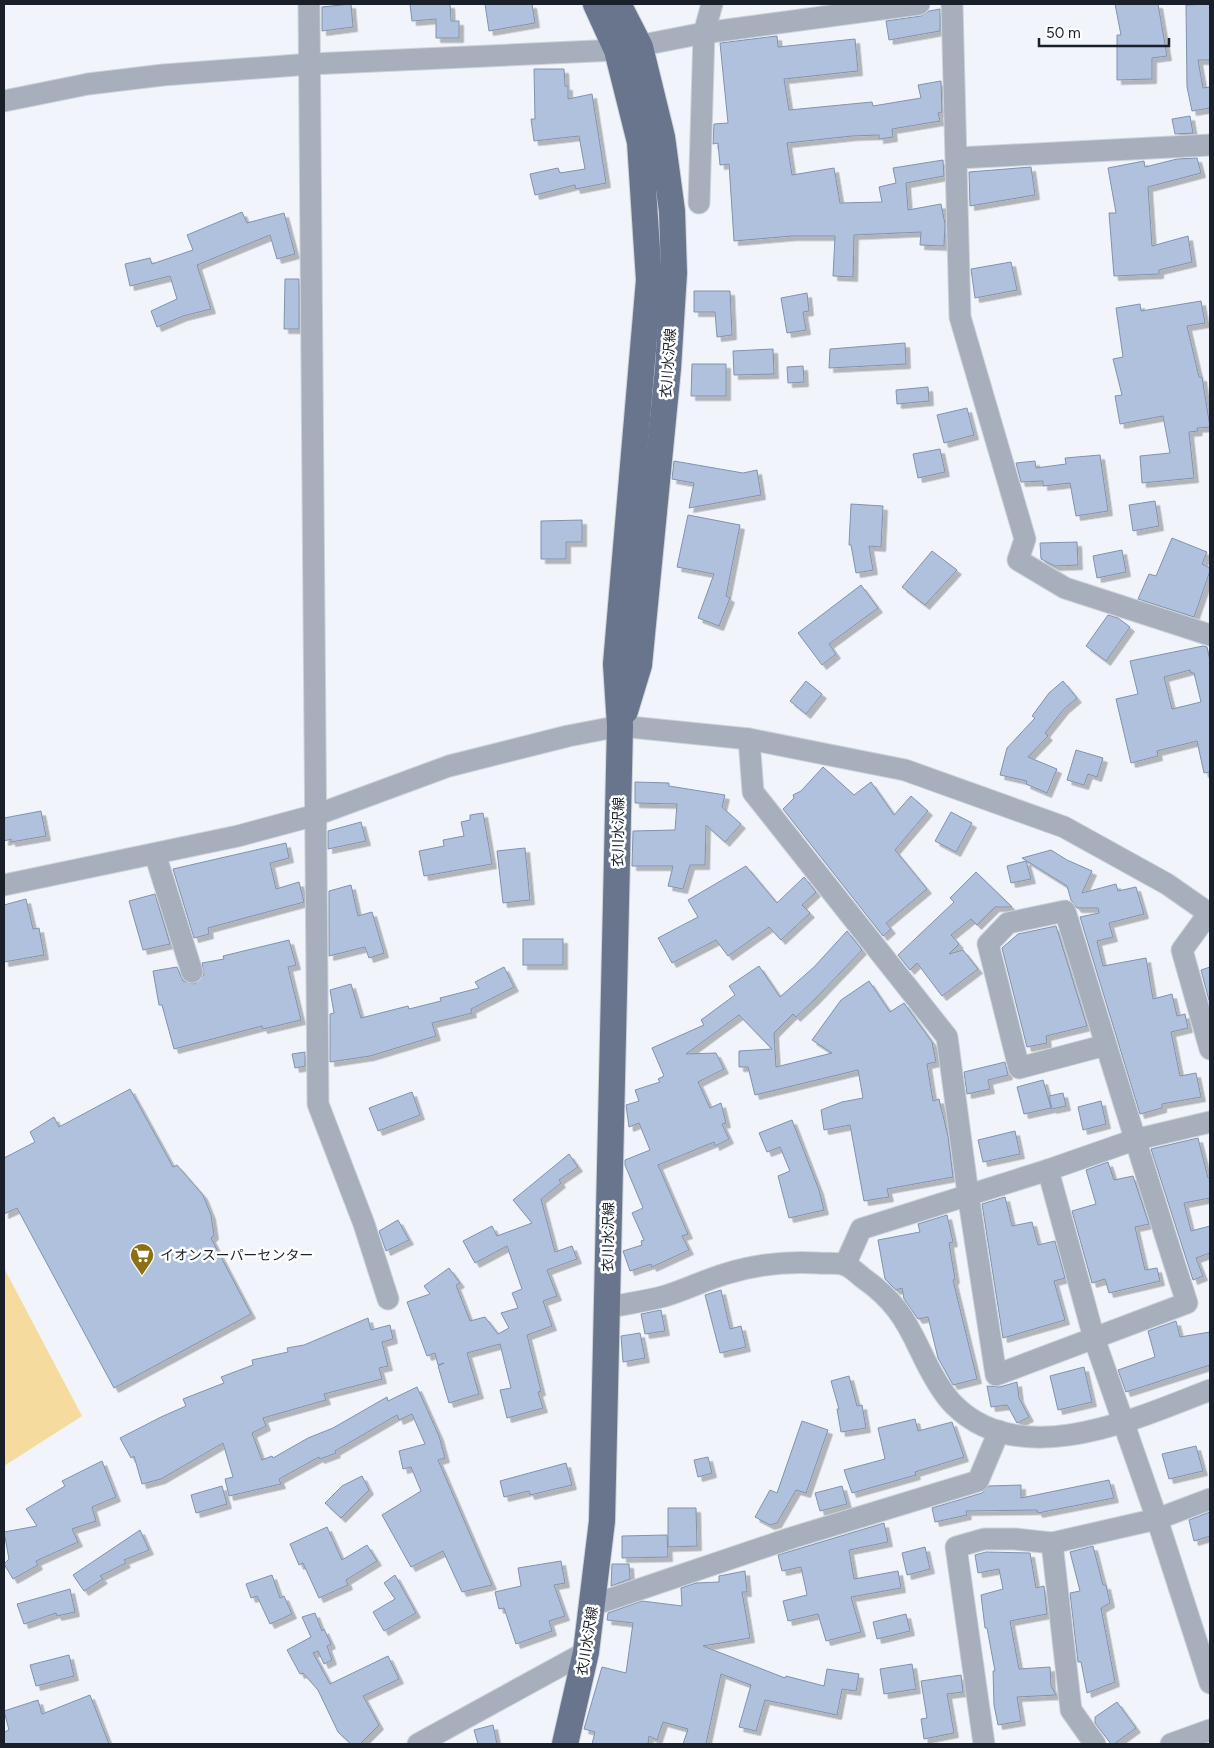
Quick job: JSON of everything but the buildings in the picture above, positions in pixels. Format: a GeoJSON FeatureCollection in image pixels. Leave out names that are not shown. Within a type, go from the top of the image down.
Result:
{"type":"FeatureCollection","features":[{"type":"Feature","properties":{"kind":"main road","name":"衣川水沢線"},"geometry":{"type":"LineString","coordinates":[[596,4],[629,48]]}},
{"type":"Feature","properties":{"kind":"main road","name":"衣川水沢線"},"geometry":{"type":"LineString","coordinates":[[565,1744],[586,1652],[602,1521],[620,726],[616,664],[649,280],[640,142],[629,48],[618,4]]}},
{"type":"Feature","properties":{"kind":"street"},"geometry":{"type":"LineString","coordinates":[[309,4],[311,64],[318,1104],[364,1224],[388,1299]]}},
{"type":"Feature","properties":{"kind":"street"},"geometry":{"type":"LineString","coordinates":[[698,203],[704,34],[712,4]]}},
{"type":"Feature","properties":{"kind":"street"},"geometry":{"type":"LineString","coordinates":[[4,101],[88,84],[311,64],[629,48],[704,34],[919,4]]}},
{"type":"Feature","properties":{"kind":"street"},"geometry":{"type":"LineString","coordinates":[[952,4],[960,317],[1025,539],[1018,560],[1065,588],[1210,635]]}},
{"type":"Feature","properties":{"kind":"street"},"geometry":{"type":"LineString","coordinates":[[957,158],[1210,145]]}},
{"type":"Feature","properties":{"kind":"street"},"geometry":{"type":"LineString","coordinates":[[4,885],[238,836],[316,815],[450,766],[568,736],[620,726],[749,739],[905,770],[1064,826],[1167,884],[1210,914],[1182,950],[1210,1049]]}},
{"type":"Feature","properties":{"kind":"street"},"geometry":{"type":"LineString","coordinates":[[749,739],[753,792],[947,1037],[968,1194],[996,1375],[1187,1303],[1134,1140],[1106,1045],[1065,911],[1008,923],[988,944],[1019,1068],[1106,1045]]}},
{"type":"Feature","properties":{"kind":"street"},"geometry":{"type":"LineString","coordinates":[[155,854],[192,972]]}},
{"type":"Feature","properties":{"kind":"street"},"geometry":{"type":"LineString","coordinates":[[845,1265],[862,1229],[1048,1170],[1134,1140],[1210,1122]]}},
{"type":"Feature","properties":{"kind":"street"},"geometry":{"type":"LineString","coordinates":[[1048,1170],[1094,1338],[1122,1424],[1157,1519],[1210,1683]]}},
{"type":"Feature","properties":{"kind":"street"},"geometry":{"type":"LineString","coordinates":[[606,1308],[665,1296],[725,1274],[758,1266],[788,1261],[845,1265],[892,1301],[908,1323],[926,1360],[954,1405],[969,1417],[999,1431],[1023,1436],[1051,1438],[1122,1424],[1210,1390]]}},
{"type":"Feature","properties":{"kind":"street"},"geometry":{"type":"LineString","coordinates":[[593,1604],[790,1538],[978,1481],[999,1431]]}},
{"type":"Feature","properties":{"kind":"street"},"geometry":{"type":"LineString","coordinates":[[984,1744],[956,1547],[984,1539],[1015,1538],[1052,1543],[1157,1519],[1210,1499]]}},
{"type":"Feature","properties":{"kind":"street"},"geometry":{"type":"LineString","coordinates":[[1052,1543],[1071,1710],[1096,1744]]}},
{"type":"Feature","properties":{"kind":"street"},"geometry":{"type":"LineString","coordinates":[[418,1744],[586,1652]]}},
{"type":"Feature","properties":{"kind":"street"},"geometry":{"type":"LineString","coordinates":[[1171,1744],[1210,1730]]}},
{"type":"Feature","properties":{"kind":"shaded area"},"geometry":{"type":"Polygon","coordinates":[[[4,1268],[82,1416],[4,1466],[4,1268]]]}},
{"type":"Feature","properties":{"kind":"place","name":"イオンスーパーセンター"},"geometry":{"type":"Point","coordinates":[142,1276]}}]}
